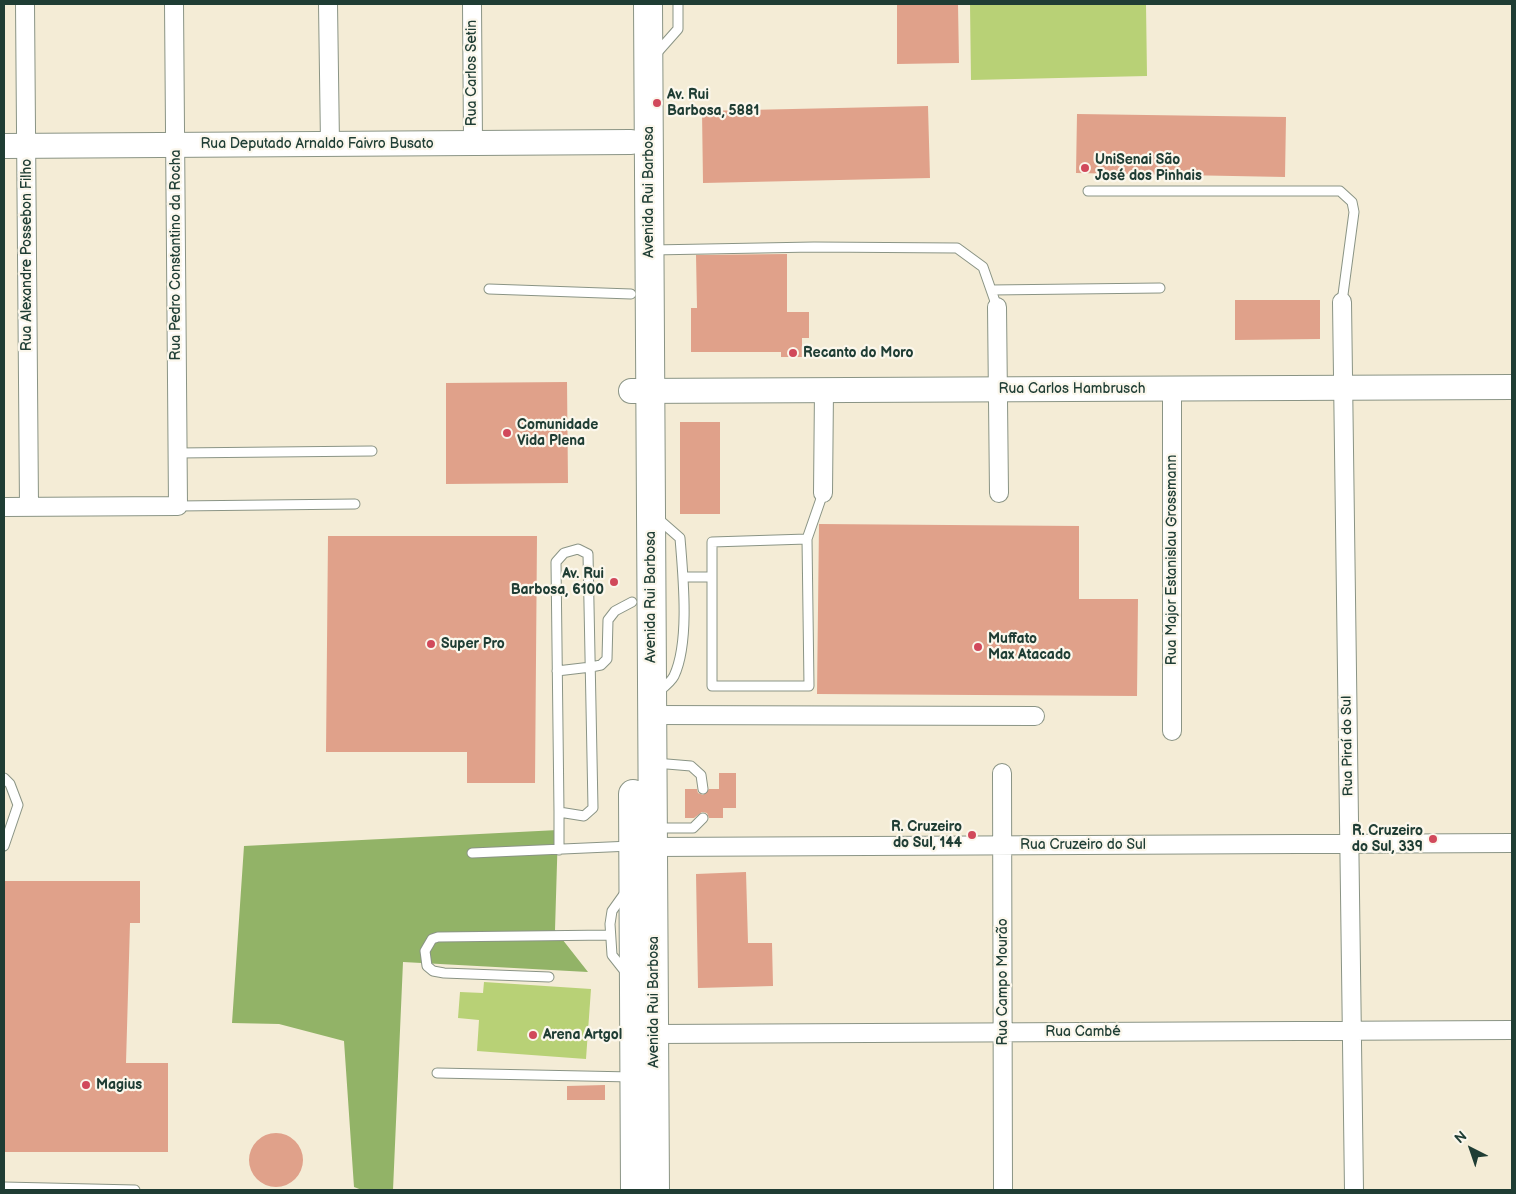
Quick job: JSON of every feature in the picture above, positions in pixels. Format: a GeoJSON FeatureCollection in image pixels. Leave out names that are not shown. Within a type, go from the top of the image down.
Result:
{"type":"FeatureCollection","features":[{"type":"Feature","properties":{"kind":"main road","name":"Avenida Rui Barbosa"},"geometry":{"type":"LineString","coordinates":[[630,4],[631,294],[651,512],[652,706],[652,763],[646,840],[634,882],[635,1190]]}},
{"type":"Feature","properties":{"kind":"main road","name":"Avenida Rui Barbosa"},"geometry":{"type":"LineString","coordinates":[[648,4],[649,250],[632,602],[646,840],[654,1034],[655,1190]]}},
{"type":"Feature","properties":{"kind":"street","name":"Rua Alexandre Possebon Filho"},"geometry":{"type":"LineString","coordinates":[[25,4],[15,146],[29,507]]}},
{"type":"Feature","properties":{"kind":"street","name":"Rua Pedro Constantino da Rocha"},"geometry":{"type":"LineString","coordinates":[[174,4],[178,506]]}},
{"type":"Feature","properties":{"kind":"street"},"geometry":{"type":"LineString","coordinates":[[328,4],[330,144]]}},
{"type":"Feature","properties":{"kind":"street","name":"Rua Carlos Setin"},"geometry":{"type":"LineString","coordinates":[[472,4],[473,143]]}},
{"type":"Feature","properties":{"kind":"street","name":"Rua Deputado Arnaldo Faivro Busato"},"geometry":{"type":"LineString","coordinates":[[15,146],[630,142]]}},
{"type":"Feature","properties":{"kind":"street","name":"Rua Piraí do Sul"},"geometry":{"type":"LineString","coordinates":[[1342,302],[1354,1190]]}},
{"type":"Feature","properties":{"kind":"street"},"geometry":{"type":"LineString","coordinates":[[997,307],[999,493]]}},
{"type":"Feature","properties":{"kind":"street","name":"Rua Carlos Hambrusch"},"geometry":{"type":"LineString","coordinates":[[641,391],[1512,387]]}},
{"type":"Feature","properties":{"kind":"street","name":"Rua Major Estanislau Grossmann"},"geometry":{"type":"LineString","coordinates":[[1172,388],[1172,731]]}},
{"type":"Feature","properties":{"kind":"street"},"geometry":{"type":"LineString","coordinates":[[824,390],[824,493]]}},
{"type":"Feature","properties":{"kind":"street"},"geometry":{"type":"LineString","coordinates":[[4,507],[178,506]]}},
{"type":"Feature","properties":{"kind":"street"},"geometry":{"type":"LineString","coordinates":[[652,706],[1035,716]]}},
{"type":"Feature","properties":{"kind":"street","name":"Rua Campo Mourão"},"geometry":{"type":"LineString","coordinates":[[1002,773],[1003,1190]]}},
{"type":"Feature","properties":{"kind":"street","name":"Rua Cruzeiro do Sul"},"geometry":{"type":"LineString","coordinates":[[646,840],[1002,846],[1512,844]]}},
{"type":"Feature","properties":{"kind":"street","name":"Rua Cambé"},"geometry":{"type":"LineString","coordinates":[[654,1034],[1512,1030]]}},
{"type":"Feature","properties":{"kind":"lane"},"geometry":{"type":"LineString","coordinates":[[648,63],[678,29],[678,4]]}},
{"type":"Feature","properties":{"kind":"lane"},"geometry":{"type":"LineString","coordinates":[[1088,191],[1340,192],[1352,202],[1354,212],[1342,302]]}},
{"type":"Feature","properties":{"kind":"lane"},"geometry":{"type":"LineString","coordinates":[[649,250],[814,247],[957,248],[983,266],[997,307]]}},
{"type":"Feature","properties":{"kind":"lane"},"geometry":{"type":"LineString","coordinates":[[991,290],[1160,288]]}},
{"type":"Feature","properties":{"kind":"lane"},"geometry":{"type":"LineString","coordinates":[[489,289],[631,294]]}},
{"type":"Feature","properties":{"kind":"lane"},"geometry":{"type":"LineString","coordinates":[[178,453],[372,451]]}},
{"type":"Feature","properties":{"kind":"lane"},"geometry":{"type":"LineString","coordinates":[[807,539],[712,542],[712,686],[809,686],[807,539],[824,493]]}},
{"type":"Feature","properties":{"kind":"lane"},"geometry":{"type":"LineString","coordinates":[[178,506],[354,504]]}},
{"type":"Feature","properties":{"kind":"lane"},"geometry":{"type":"LineString","coordinates":[[651,512],[680,538],[684,577],[682,648],[674,678],[652,706]]}},
{"type":"Feature","properties":{"kind":"lane"},"geometry":{"type":"LineString","coordinates":[[559,812],[584,816],[593,808],[588,554],[578,549],[564,553],[556,562],[559,850]]}},
{"type":"Feature","properties":{"kind":"lane"},"geometry":{"type":"LineString","coordinates":[[684,577],[712,577]]}},
{"type":"Feature","properties":{"kind":"lane"},"geometry":{"type":"LineString","coordinates":[[557,671],[601,665],[607,659],[608,620],[610,615],[632,602]]}},
{"type":"Feature","properties":{"kind":"lane"},"geometry":{"type":"LineString","coordinates":[[652,763],[691,766],[701,775],[703,789]]}},
{"type":"Feature","properties":{"kind":"lane"},"geometry":{"type":"LineString","coordinates":[[4,778],[10,784],[18,805],[4,846]]}},
{"type":"Feature","properties":{"kind":"lane"},"geometry":{"type":"LineString","coordinates":[[472,854],[559,850],[646,840],[693,828],[703,818]]}},
{"type":"Feature","properties":{"kind":"lane"},"geometry":{"type":"LineString","coordinates":[[634,882],[612,911],[610,935],[612,955],[634,983]]}},
{"type":"Feature","properties":{"kind":"lane"},"geometry":{"type":"LineString","coordinates":[[549,977],[444,974],[433,971],[427,966],[424,950],[432,939],[438,938],[610,935]]}},
{"type":"Feature","properties":{"kind":"lane"},"geometry":{"type":"LineString","coordinates":[[437,1073],[635,1077]]}},
{"type":"Feature","properties":{"kind":"lane"},"geometry":{"type":"LineString","coordinates":[[4,1187],[135,1190]]}},
{"type":"Feature","properties":{"kind":"green space"},"geometry":{"type":"Polygon","coordinates":[[[970,4],[1146,4],[1147,76],[971,80],[970,4]]]}},
{"type":"Feature","properties":{"kind":"green space"},"geometry":{"type":"Polygon","coordinates":[[[558,830],[555,930],[588,972],[403,962],[393,1190],[362,1190],[354,1187],[344,1041],[279,1024],[232,1023],[244,846],[558,830]]]}},
{"type":"Feature","properties":{"kind":"green space","name":"Arena Artgol"},"geometry":{"type":"Polygon","coordinates":[[[484,982],[591,989],[586,1059],[477,1051],[479,1020],[458,1018],[460,992],[483,993],[484,982]]]}},
{"type":"Feature","properties":{"kind":"building"},"geometry":{"type":"Polygon","coordinates":[[[897,4],[958,4],[959,63],[897,64],[897,4]]]}},
{"type":"Feature","properties":{"kind":"building"},"geometry":{"type":"Polygon","coordinates":[[[928,106],[930,178],[703,183],[702,111],[928,106]]]}},
{"type":"Feature","properties":{"kind":"building"},"geometry":{"type":"Polygon","coordinates":[[[1077,114],[1286,117],[1285,177],[1076,173],[1077,114]]]}},
{"type":"Feature","properties":{"kind":"building"},"geometry":{"type":"Polygon","coordinates":[[[787,254],[787,312],[809,312],[809,338],[802,338],[802,357],[781,357],[781,352],[691,352],[691,308],[697,308],[696,255],[787,254]]]}},
{"type":"Feature","properties":{"kind":"building"},"geometry":{"type":"Polygon","coordinates":[[[1235,300],[1320,300],[1320,339],[1235,340],[1235,300]]]}},
{"type":"Feature","properties":{"kind":"building","name":"Comunidade Vida Plena"},"geometry":{"type":"Polygon","coordinates":[[[567,382],[568,483],[446,484],[446,383],[567,382]]]}},
{"type":"Feature","properties":{"kind":"building"},"geometry":{"type":"Polygon","coordinates":[[[680,422],[720,422],[720,514],[680,514],[680,422]]]}},
{"type":"Feature","properties":{"kind":"building","name":"Muffato Max Atacado"},"geometry":{"type":"Polygon","coordinates":[[[819,524],[1079,526],[1079,599],[1138,599],[1137,696],[817,694],[819,524]]]}},
{"type":"Feature","properties":{"kind":"building","name":"Super Pro"},"geometry":{"type":"Polygon","coordinates":[[[328,536],[537,536],[535,783],[467,783],[467,752],[326,752],[328,536]]]}},
{"type":"Feature","properties":{"kind":"building"},"geometry":{"type":"Polygon","coordinates":[[[719,773],[736,773],[736,808],[723,808],[723,818],[709,818],[707,813],[702,812],[694,818],[685,818],[685,789],[697,789],[698,793],[703,795],[709,789],[719,789],[719,773]]]}},
{"type":"Feature","properties":{"kind":"building"},"geometry":{"type":"Polygon","coordinates":[[[746,872],[748,943],[772,943],[773,986],[698,988],[696,874],[746,872]]]}},
{"type":"Feature","properties":{"kind":"building"},"geometry":{"type":"Polygon","coordinates":[[[4,881],[140,881],[140,923],[130,923],[126,1063],[168,1063],[168,1152],[4,1152],[4,881]]]}},
{"type":"Feature","properties":{"kind":"building"},"geometry":{"type":"Polygon","coordinates":[[[605,1085],[605,1100],[567,1100],[567,1086],[605,1085]]]}},
{"type":"Feature","properties":{"kind":"building"},"geometry":{"type":"Polygon","coordinates":[[[271,1133],[281,1133],[291,1137],[299,1145],[303,1160],[299,1175],[291,1183],[281,1187],[271,1187],[261,1183],[253,1175],[249,1165],[249,1155],[253,1145],[261,1137],[271,1133]]]}},
{"type":"Feature","properties":{"kind":"place","name":"Av. Rui Barbosa, 5881"},"geometry":{"type":"Point","coordinates":[657,103]}},
{"type":"Feature","properties":{"kind":"place","name":"UniSenai São José dos Pinhais"},"geometry":{"type":"Point","coordinates":[1085,168]}},
{"type":"Feature","properties":{"kind":"place","name":"Recanto do Moro"},"geometry":{"type":"Point","coordinates":[793,353]}},
{"type":"Feature","properties":{"kind":"place","name":"Comunidade Vida Plena"},"geometry":{"type":"Point","coordinates":[507,433]}},
{"type":"Feature","properties":{"kind":"place","name":"Av. Rui Barbosa, 6100"},"geometry":{"type":"Point","coordinates":[614,582]}},
{"type":"Feature","properties":{"kind":"place","name":"Super Pro"},"geometry":{"type":"Point","coordinates":[431,644]}},
{"type":"Feature","properties":{"kind":"place","name":"Muffato Max Atacado"},"geometry":{"type":"Point","coordinates":[978,647]}},
{"type":"Feature","properties":{"kind":"place","name":"R. Cruzeiro do Sul, 144"},"geometry":{"type":"Point","coordinates":[972,835]}},
{"type":"Feature","properties":{"kind":"place","name":"R. Cruzeiro do Sul, 339"},"geometry":{"type":"Point","coordinates":[1433,839]}},
{"type":"Feature","properties":{"kind":"place","name":"Arena Artgol"},"geometry":{"type":"Point","coordinates":[533,1035]}},
{"type":"Feature","properties":{"kind":"place","name":"Magius"},"geometry":{"type":"Point","coordinates":[86,1085]}}]}
